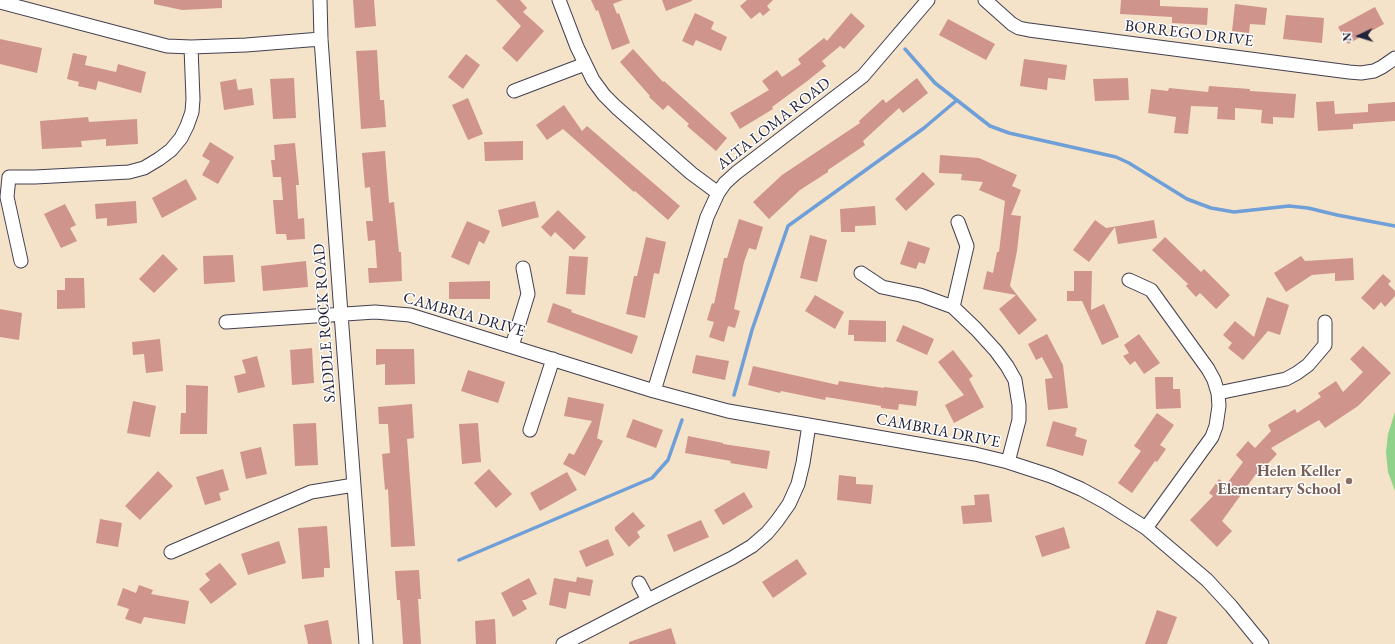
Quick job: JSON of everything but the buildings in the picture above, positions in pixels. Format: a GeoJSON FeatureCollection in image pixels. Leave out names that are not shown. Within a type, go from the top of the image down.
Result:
{"type":"FeatureCollection","features":[{"type":"Feature","properties":{"kind":"street","name":"SADDLE ROCK ROAD"},"geometry":{"type":"LineString","coordinates":[[320,0],[321,39],[366,644]]}},
{"type":"Feature","properties":{"kind":"street"},"geometry":{"type":"LineString","coordinates":[[559,0],[585,64],[593,80],[604,95],[691,173],[718,193]]}},
{"type":"Feature","properties":{"kind":"street","name":"ALTA LOMA ROAD"},"geometry":{"type":"LineString","coordinates":[[654,391],[708,218],[718,193],[736,173],[863,76],[928,0]]}},
{"type":"Feature","properties":{"kind":"street","name":"BORREGO DRIVE"},"geometry":{"type":"LineString","coordinates":[[985,0],[1012,24],[1019,28],[1029,30],[1361,73],[1374,71],[1395,58]]}},
{"type":"Feature","properties":{"kind":"street"},"geometry":{"type":"LineString","coordinates":[[0,2],[167,46],[191,47],[246,45],[321,39]]}},
{"type":"Feature","properties":{"kind":"street"},"geometry":{"type":"LineString","coordinates":[[21,260],[7,197],[9,177],[35,178],[129,172],[144,168],[159,159],[171,150],[181,138],[192,112],[194,99],[191,47]]}},
{"type":"Feature","properties":{"kind":"street"},"geometry":{"type":"LineString","coordinates":[[514,91],[585,64]]}},
{"type":"Feature","properties":{"kind":"street"},"geometry":{"type":"LineString","coordinates":[[953,307],[967,246],[958,222]]}},
{"type":"Feature","properties":{"kind":"street"},"geometry":{"type":"LineString","coordinates":[[512,346],[528,294],[522,268]]}},
{"type":"Feature","properties":{"kind":"street"},"geometry":{"type":"LineString","coordinates":[[861,273],[882,287],[920,294],[953,307],[996,351],[1015,380],[1019,405],[1018,420],[1008,462]]}},
{"type":"Feature","properties":{"kind":"street"},"geometry":{"type":"LineString","coordinates":[[1130,280],[1151,290],[1208,369],[1214,380],[1218,393],[1219,406],[1216,426],[1212,437],[1146,528]]}},
{"type":"Feature","properties":{"kind":"street","name":"CAMBRIA DRIVE"},"geometry":{"type":"LineString","coordinates":[[226,322],[375,312],[410,315],[654,391],[728,411],[976,454],[1008,462],[1051,476],[1081,489],[1105,502],[1146,528],[1207,580],[1231,606],[1262,644]]}},
{"type":"Feature","properties":{"kind":"street"},"geometry":{"type":"LineString","coordinates":[[1218,393],[1280,380],[1308,365],[1325,345],[1325,322]]}},
{"type":"Feature","properties":{"kind":"street"},"geometry":{"type":"LineString","coordinates":[[530,430],[553,359]]}},
{"type":"Feature","properties":{"kind":"street"},"geometry":{"type":"LineString","coordinates":[[563,644],[732,558],[752,546],[767,533],[789,504],[798,484],[809,425]]}},
{"type":"Feature","properties":{"kind":"street"},"geometry":{"type":"LineString","coordinates":[[171,552],[311,492],[354,484]]}},
{"type":"Feature","properties":{"kind":"street"},"geometry":{"type":"LineString","coordinates":[[639,583],[648,600]]}},
{"type":"Feature","properties":{"kind":"green space"},"geometry":{"type":"Polygon","coordinates":[[[1395,412],[1395,491],[1388,472],[1386,452],[1388,434],[1395,412]]]}},
{"type":"Feature","properties":{"kind":"waterway"},"geometry":{"type":"LineString","coordinates":[[905,49],[935,83],[990,126],[1009,133],[1116,157],[1129,163],[1187,199],[1211,208],[1234,212],[1289,206],[1308,208],[1395,226]]}},
{"type":"Feature","properties":{"kind":"waterway"},"geometry":{"type":"LineString","coordinates":[[734,395],[752,330],[788,226],[924,128],[957,100]]}},
{"type":"Feature","properties":{"kind":"waterway"},"geometry":{"type":"LineString","coordinates":[[459,560],[652,478],[668,460],[682,420]]}},
{"type":"Feature","properties":{"kind":"place","name":"Helen Keller Elementary School"},"geometry":{"type":"Point","coordinates":[1349,481]}}]}
